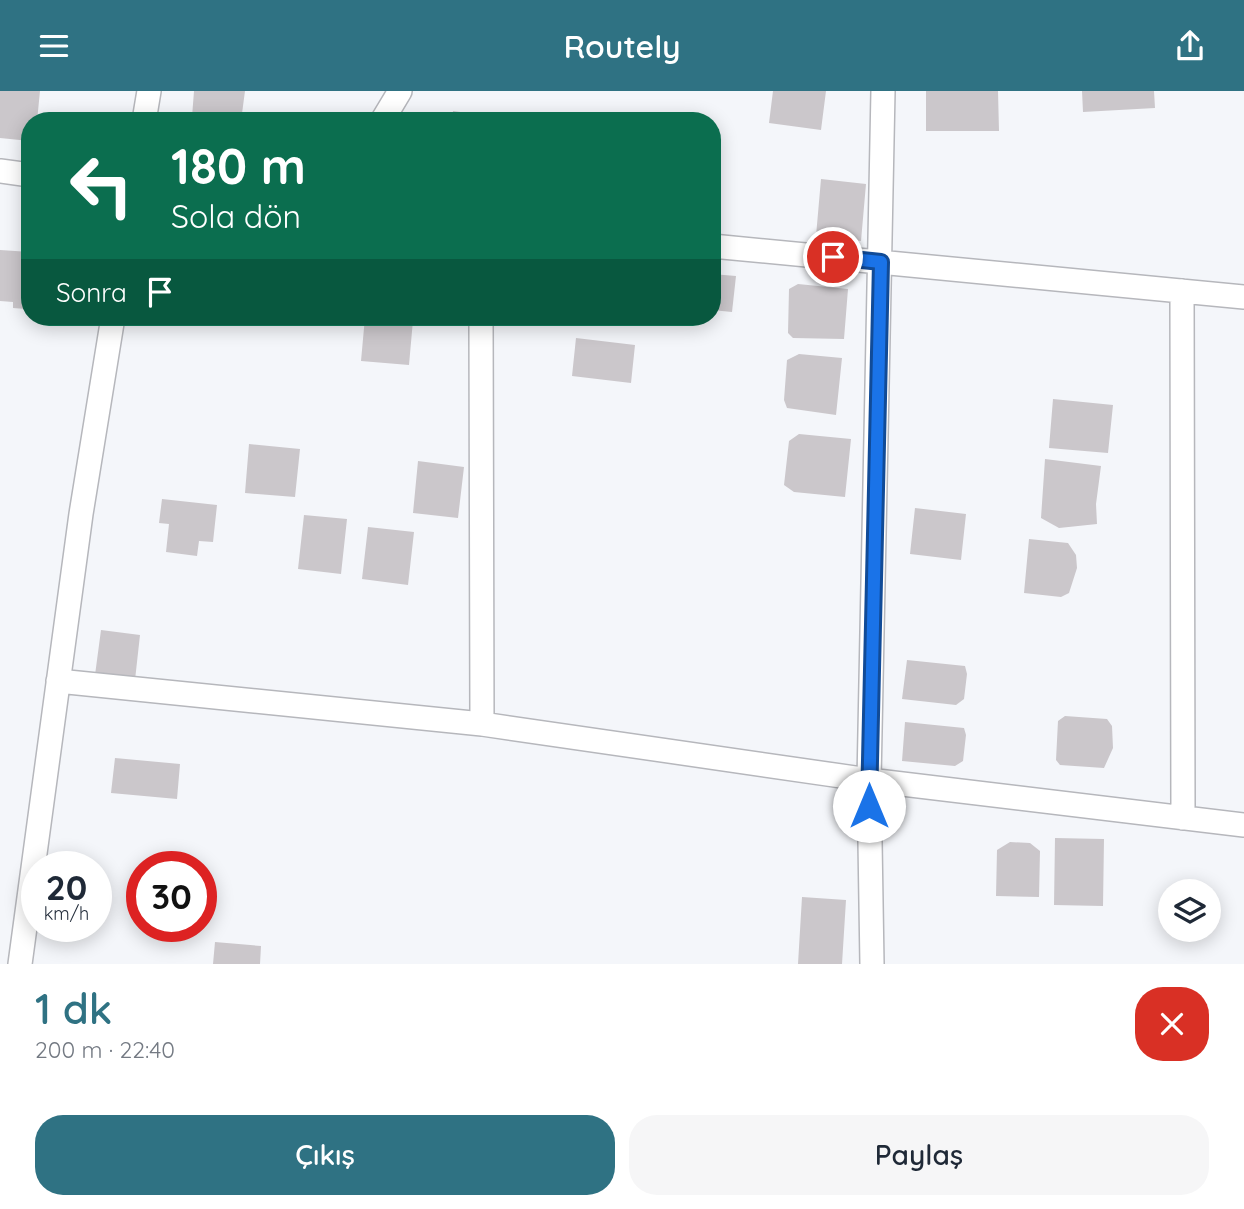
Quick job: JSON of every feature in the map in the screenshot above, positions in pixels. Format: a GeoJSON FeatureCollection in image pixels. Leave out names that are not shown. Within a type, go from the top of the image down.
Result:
{"type":"FeatureCollection","features":[{"type":"Feature","properties":{"kind":"street"},"geometry":{"type":"LineString","coordinates":[[146,112],[149,91]]}},
{"type":"Feature","properties":{"kind":"street"},"geometry":{"type":"LineString","coordinates":[[387,112],[400,91]]}},
{"type":"Feature","properties":{"kind":"street"},"geometry":{"type":"LineString","coordinates":[[872,964],[869,780],[883,91]]}},
{"type":"Feature","properties":{"kind":"street"},"geometry":{"type":"LineString","coordinates":[[0,171],[21,174]]}},
{"type":"Feature","properties":{"kind":"street"},"geometry":{"type":"LineString","coordinates":[[721,247],[1244,297]]}},
{"type":"Feature","properties":{"kind":"street"},"geometry":{"type":"LineString","coordinates":[[1182,291],[1183,818]]}},
{"type":"Feature","properties":{"kind":"street"},"geometry":{"type":"LineString","coordinates":[[20,964],[58,681],[112,326]]}},
{"type":"Feature","properties":{"kind":"street"},"geometry":{"type":"LineString","coordinates":[[481,326],[482,724]]}},
{"type":"Feature","properties":{"kind":"street"},"geometry":{"type":"LineString","coordinates":[[58,681],[482,724],[869,780],[1244,825]]}},
{"type":"Feature","properties":{"kind":"building"},"geometry":{"type":"Polygon","coordinates":[[[0,91],[40,91],[38,112],[21,112],[21,140],[0,138],[0,91]]]}},
{"type":"Feature","properties":{"kind":"building"},"geometry":{"type":"Polygon","coordinates":[[[194,91],[245,91],[242,112],[192,112],[194,91]]]}},
{"type":"Feature","properties":{"kind":"building"},"geometry":{"type":"Polygon","coordinates":[[[773,91],[826,91],[821,130],[769,123],[773,91]]]}},
{"type":"Feature","properties":{"kind":"building"},"geometry":{"type":"Polygon","coordinates":[[[926,91],[998,91],[999,131],[926,131],[926,91]]]}},
{"type":"Feature","properties":{"kind":"building"},"geometry":{"type":"Polygon","coordinates":[[[1082,91],[1154,91],[1155,108],[1083,112],[1082,91]]]}},
{"type":"Feature","properties":{"kind":"building"},"geometry":{"type":"Polygon","coordinates":[[[821,179],[866,184],[861,241],[816,236],[821,179]]]}},
{"type":"Feature","properties":{"kind":"building"},"geometry":{"type":"Polygon","coordinates":[[[0,250],[21,251],[21,309],[13,308],[13,302],[0,301],[0,250]]]}},
{"type":"Feature","properties":{"kind":"building"},"geometry":{"type":"Polygon","coordinates":[[[721,275],[736,276],[732,312],[721,311],[721,275]]]}},
{"type":"Feature","properties":{"kind":"building"},"geometry":{"type":"Polygon","coordinates":[[[798,284],[848,289],[844,339],[793,338],[788,333],[789,289],[798,284]]]}},
{"type":"Feature","properties":{"kind":"building"},"geometry":{"type":"Polygon","coordinates":[[[364,326],[412,326],[409,365],[361,361],[364,326]]]}},
{"type":"Feature","properties":{"kind":"building"},"geometry":{"type":"Polygon","coordinates":[[[576,338],[635,345],[631,383],[572,376],[576,338]]]}},
{"type":"Feature","properties":{"kind":"building"},"geometry":{"type":"Polygon","coordinates":[[[799,354],[842,358],[836,415],[787,408],[784,400],[787,360],[799,354]]]}},
{"type":"Feature","properties":{"kind":"building"},"geometry":{"type":"Polygon","coordinates":[[[1053,399],[1113,405],[1108,453],[1049,448],[1053,399]]]}},
{"type":"Feature","properties":{"kind":"building"},"geometry":{"type":"Polygon","coordinates":[[[799,434],[851,439],[845,497],[794,492],[784,485],[789,441],[799,434]]]}},
{"type":"Feature","properties":{"kind":"building"},"geometry":{"type":"Polygon","coordinates":[[[249,444],[300,449],[295,497],[245,493],[249,444]]]}},
{"type":"Feature","properties":{"kind":"building"},"geometry":{"type":"Polygon","coordinates":[[[1045,459],[1101,466],[1096,504],[1097,524],[1059,528],[1041,518],[1045,459]]]}},
{"type":"Feature","properties":{"kind":"building"},"geometry":{"type":"Polygon","coordinates":[[[418,461],[464,467],[458,518],[413,513],[418,461]]]}},
{"type":"Feature","properties":{"kind":"building"},"geometry":{"type":"Polygon","coordinates":[[[162,499],[217,505],[213,542],[199,541],[197,556],[166,552],[169,524],[159,523],[162,499]]]}},
{"type":"Feature","properties":{"kind":"building"},"geometry":{"type":"Polygon","coordinates":[[[915,508],[966,514],[961,560],[910,554],[915,508]]]}},
{"type":"Feature","properties":{"kind":"building"},"geometry":{"type":"Polygon","coordinates":[[[304,515],[347,519],[341,574],[298,569],[304,515]]]}},
{"type":"Feature","properties":{"kind":"building"},"geometry":{"type":"Polygon","coordinates":[[[368,527],[414,532],[408,585],[362,579],[368,527]]]}},
{"type":"Feature","properties":{"kind":"building"},"geometry":{"type":"Polygon","coordinates":[[[1029,539],[1068,543],[1076,555],[1077,568],[1069,593],[1061,597],[1024,593],[1029,539]]]}},
{"type":"Feature","properties":{"kind":"building"},"geometry":{"type":"Polygon","coordinates":[[[101,630],[140,635],[135,680],[95,675],[101,630]]]}},
{"type":"Feature","properties":{"kind":"building"},"geometry":{"type":"Polygon","coordinates":[[[907,660],[965,666],[967,674],[964,699],[956,705],[902,699],[907,660]]]}},
{"type":"Feature","properties":{"kind":"building"},"geometry":{"type":"Polygon","coordinates":[[[1065,716],[1107,719],[1112,726],[1113,748],[1104,768],[1060,765],[1056,760],[1058,721],[1065,716]]]}},
{"type":"Feature","properties":{"kind":"building"},"geometry":{"type":"Polygon","coordinates":[[[905,722],[964,728],[966,735],[963,761],[955,766],[902,761],[905,722]]]}},
{"type":"Feature","properties":{"kind":"building"},"geometry":{"type":"Polygon","coordinates":[[[115,758],[180,764],[177,799],[111,793],[115,758]]]}},
{"type":"Feature","properties":{"kind":"building"},"geometry":{"type":"Polygon","coordinates":[[[1055,838],[1104,839],[1103,906],[1054,905],[1055,838]]]}},
{"type":"Feature","properties":{"kind":"building"},"geometry":{"type":"Polygon","coordinates":[[[1010,842],[1030,843],[1040,851],[1039,897],[996,896],[997,850],[1010,842]]]}},
{"type":"Feature","properties":{"kind":"building"},"geometry":{"type":"Polygon","coordinates":[[[802,897],[846,900],[842,964],[798,964],[802,897]]]}},
{"type":"Feature","properties":{"kind":"building"},"geometry":{"type":"Polygon","coordinates":[[[215,942],[261,946],[260,964],[213,964],[215,942]]]}},
{"type":"Feature","properties":{"kind":"route"},"geometry":{"type":"LineString","coordinates":[[833,257],[881,262],[869,806]]}}]}
